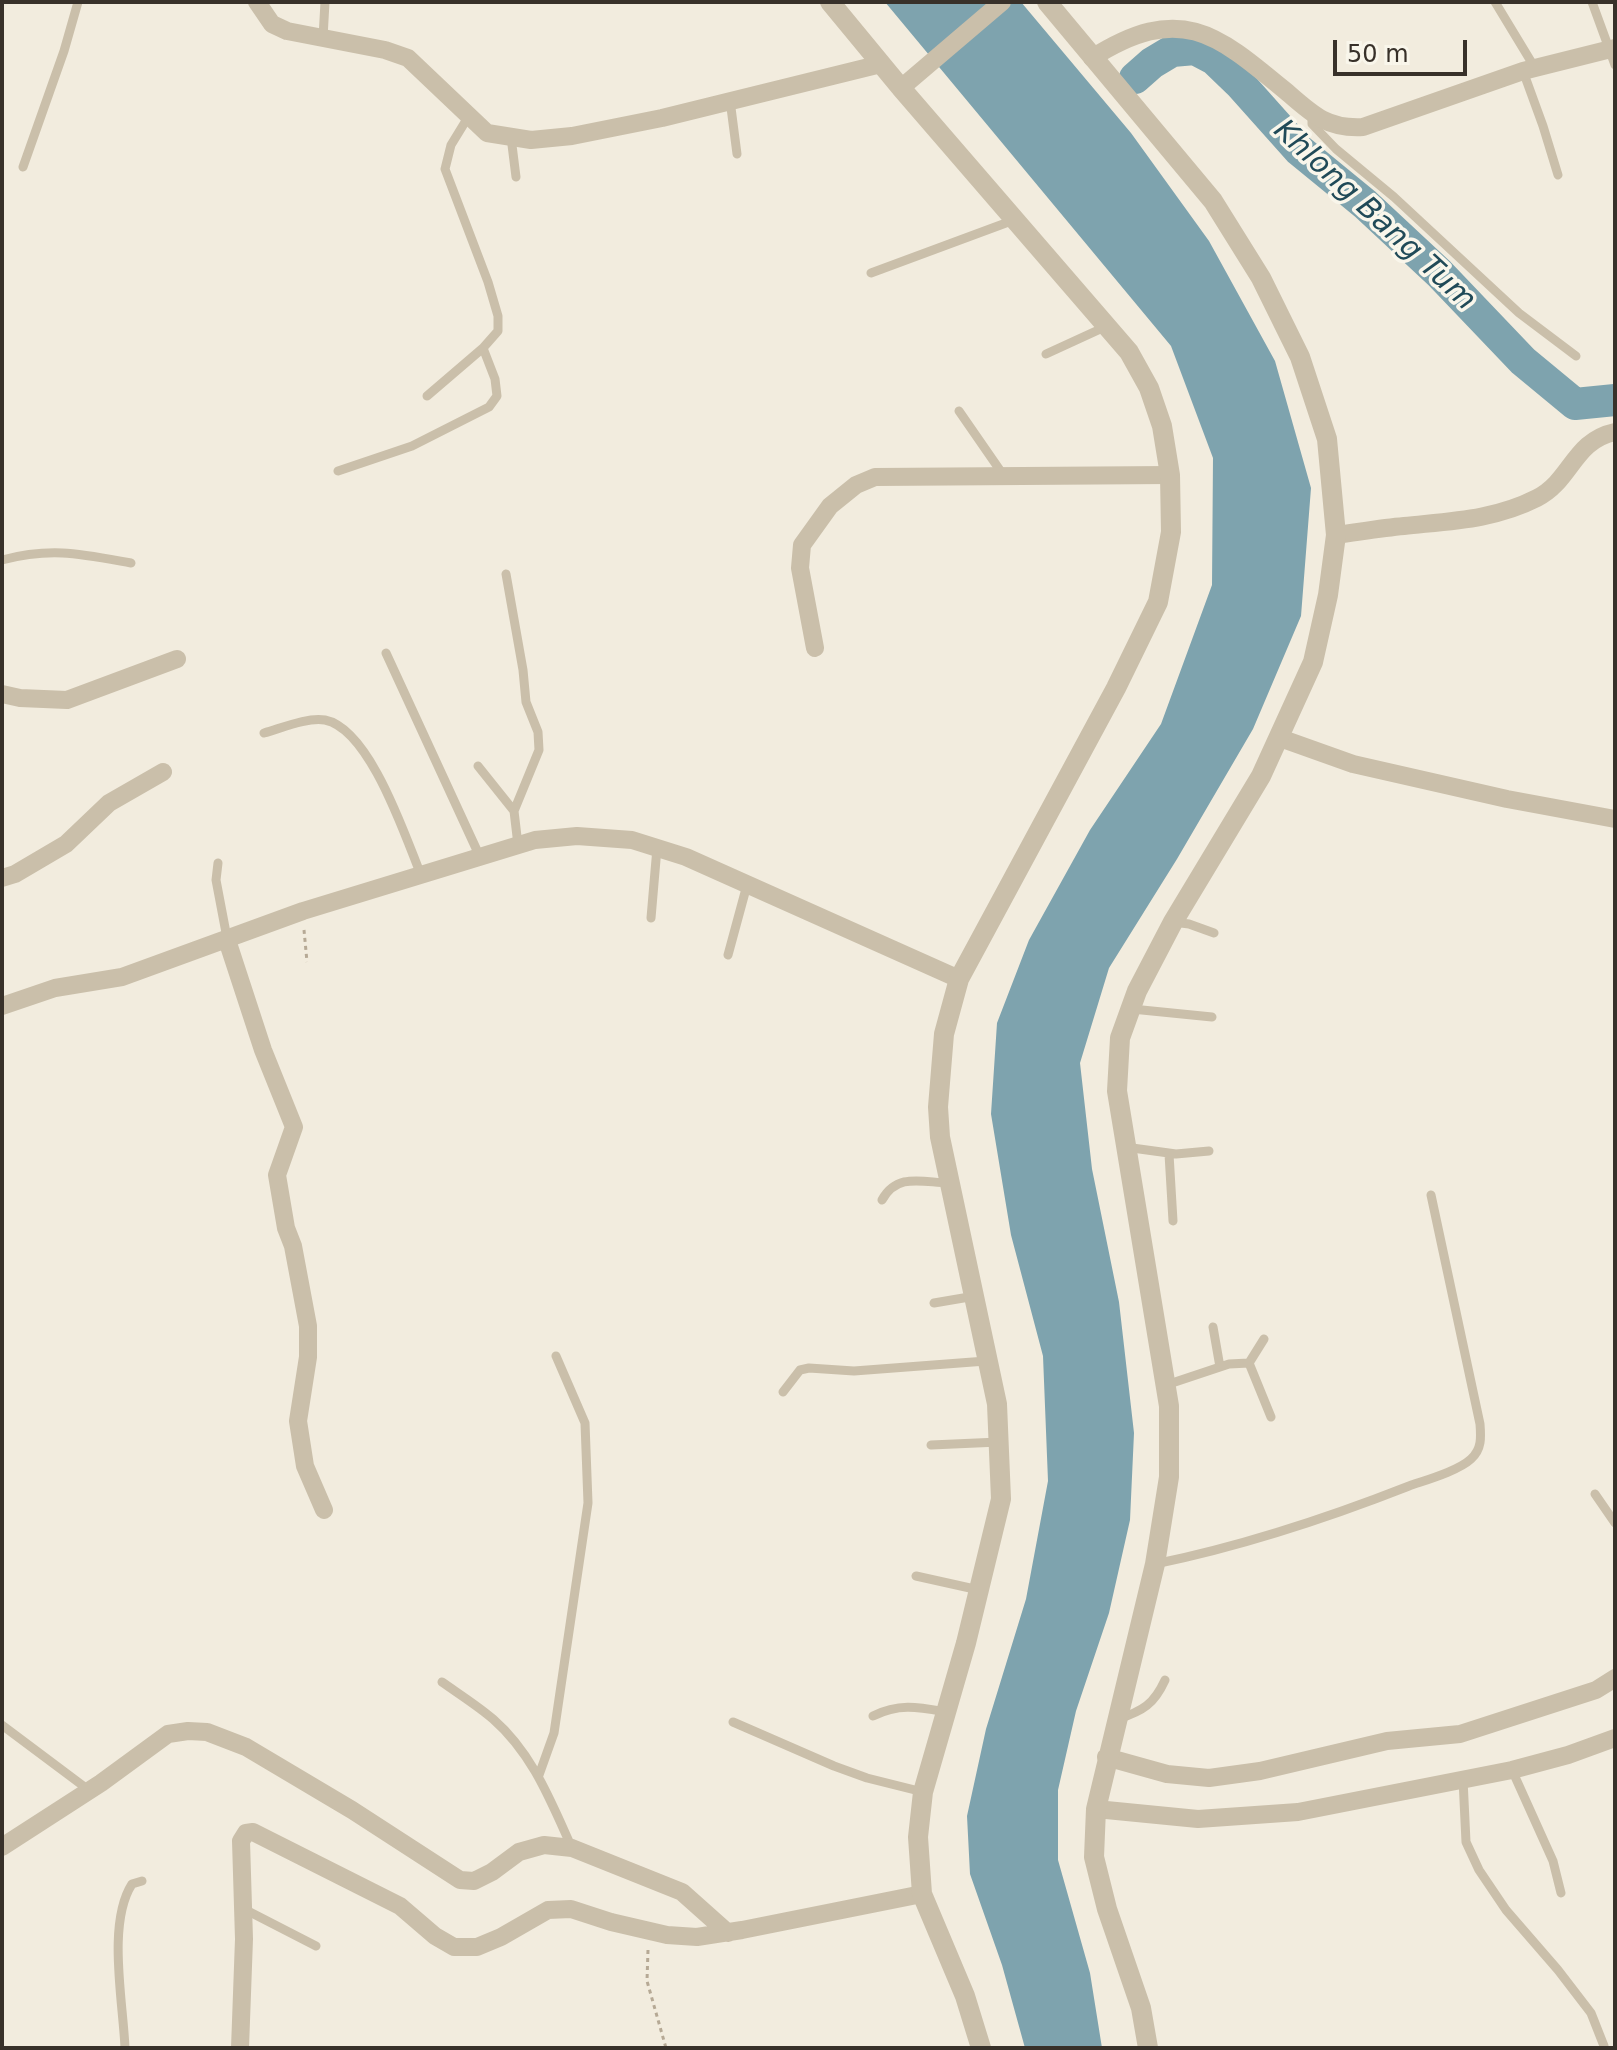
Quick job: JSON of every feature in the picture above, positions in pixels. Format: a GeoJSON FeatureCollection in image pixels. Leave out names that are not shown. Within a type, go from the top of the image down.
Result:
{"type":"FeatureCollection","features":[{"type":"Feature","properties":{"kind":"street"},"geometry":{"type":"LineString","coordinates":[[257,2],[272,24],[287,31],[385,50],[408,58],[487,133],[531,140],[572,136],[881,64]]}},
{"type":"Feature","properties":{"kind":"street"},"geometry":{"type":"LineString","coordinates":[[830,2],[1129,352],[1149,388],[1162,426],[1170,475],[1171,532],[1158,602],[1116,688],[959,979],[944,1034],[940,1071],[940,1137],[990,1361],[997,1404],[1001,1499],[923,1792],[918,1837],[922,1894],[965,1996],[981,2048]]}},
{"type":"Feature","properties":{"kind":"street"},"geometry":{"type":"LineString","coordinates":[[901,88],[1002,2]]}},
{"type":"Feature","properties":{"kind":"street"},"geometry":{"type":"LineString","coordinates":[[1047,2],[1213,201],[1261,278],[1300,357],[1327,439],[1336,535],[1328,595],[1313,662],[1261,776],[1173,922],[1137,991],[1120,1038],[1117,1091],[1169,1406],[1169,1477],[1155,1564],[1106,1757],[1096,1809],[1094,1857],[1107,1909],[1141,2008],[1148,2048]]}},
{"type":"Feature","properties":{"kind":"street"},"geometry":{"type":"LineString","coordinates":[[1092,58],[1115,43],[1153,28],[1192,29],[1234,48],[1323,121],[1345,128],[1363,127],[1529,70],[1613,54]]}},
{"type":"Feature","properties":{"kind":"street"},"geometry":{"type":"LineString","coordinates":[[1336,535],[1483,518],[1515,508],[1554,486],[1588,443],[1615,432]]}},
{"type":"Feature","properties":{"kind":"street"},"geometry":{"type":"LineString","coordinates":[[815,648],[800,568],[802,545],[830,506],[856,485],[875,477],[1170,475]]}},
{"type":"Feature","properties":{"kind":"street"},"geometry":{"type":"LineString","coordinates":[[2,694],[67,700],[177,659]]}},
{"type":"Feature","properties":{"kind":"street"},"geometry":{"type":"LineString","coordinates":[[1280,738],[1353,764],[1434,784],[1615,819]]}},
{"type":"Feature","properties":{"kind":"street"},"geometry":{"type":"LineString","coordinates":[[2,878],[15,874],[66,844],[109,803],[163,772]]}},
{"type":"Feature","properties":{"kind":"street"},"geometry":{"type":"LineString","coordinates":[[2,1006],[55,988],[122,977],[303,911],[518,845],[577,836],[632,840],[686,857],[959,979]]}},
{"type":"Feature","properties":{"kind":"street"},"geometry":{"type":"LineString","coordinates":[[227,940],[263,1050],[294,1127],[277,1175],[308,1326],[308,1357],[298,1421],[305,1466],[324,1510]]}},
{"type":"Feature","properties":{"kind":"street"},"geometry":{"type":"LineString","coordinates":[[1106,1757],[1167,1774],[1209,1778],[1260,1771],[1387,1741],[1460,1734],[1596,1690],[1615,1678]]}},
{"type":"Feature","properties":{"kind":"street"},"geometry":{"type":"LineString","coordinates":[[2,1847],[90,1791],[168,1734],[207,1732],[246,1747],[352,1810],[460,1880],[474,1881],[519,1852],[544,1845],[572,1848],[682,1892],[728,1933]]}},
{"type":"Feature","properties":{"kind":"street"},"geometry":{"type":"LineString","coordinates":[[1096,1809],[1198,1819],[1298,1812],[1512,1770],[1615,1738]]}},
{"type":"Feature","properties":{"kind":"street"},"geometry":{"type":"LineString","coordinates":[[240,2048],[241,1841],[246,1833],[253,1832],[400,1906],[435,1936],[454,1947],[477,1947],[548,1910],[571,1909],[667,1935],[697,1937],[922,1894]]}},
{"type":"Feature","properties":{"kind":"lane"},"geometry":{"type":"LineString","coordinates":[[23,167],[78,2]]}},
{"type":"Feature","properties":{"kind":"lane"},"geometry":{"type":"LineString","coordinates":[[323,38],[325,2]]}},
{"type":"Feature","properties":{"kind":"lane"},"geometry":{"type":"LineString","coordinates":[[1495,2],[1529,70],[1558,175]]}},
{"type":"Feature","properties":{"kind":"lane"},"geometry":{"type":"LineString","coordinates":[[1592,2],[1613,54]]}},
{"type":"Feature","properties":{"kind":"lane"},"geometry":{"type":"LineString","coordinates":[[730,100],[737,154]]}},
{"type":"Feature","properties":{"kind":"lane"},"geometry":{"type":"LineString","coordinates":[[1312,113],[1312,124],[1336,149],[1394,197],[1519,313],[1576,356]]}},
{"type":"Feature","properties":{"kind":"lane"},"geometry":{"type":"LineString","coordinates":[[427,396],[483,348],[498,331],[498,316],[488,282],[445,169],[451,145],[470,114]]}},
{"type":"Feature","properties":{"kind":"lane"},"geometry":{"type":"LineString","coordinates":[[511,137],[516,177]]}},
{"type":"Feature","properties":{"kind":"lane"},"geometry":{"type":"LineString","coordinates":[[871,273],[1015,219]]}},
{"type":"Feature","properties":{"kind":"lane"},"geometry":{"type":"LineString","coordinates":[[1046,354],[1107,326]]}},
{"type":"Feature","properties":{"kind":"lane"},"geometry":{"type":"LineString","coordinates":[[338,471],[412,446],[489,407],[497,396],[495,379],[483,348]]}},
{"type":"Feature","properties":{"kind":"lane"},"geometry":{"type":"LineString","coordinates":[[959,411],[1004,476]]}},
{"type":"Feature","properties":{"kind":"lane"},"geometry":{"type":"LineString","coordinates":[[2,560],[33,552],[74,553],[131,563]]}},
{"type":"Feature","properties":{"kind":"lane"},"geometry":{"type":"LineString","coordinates":[[506,574],[526,702],[538,732],[539,750],[514,811],[518,845]]}},
{"type":"Feature","properties":{"kind":"lane"},"geometry":{"type":"LineString","coordinates":[[386,653],[480,857]]}},
{"type":"Feature","properties":{"kind":"lane"},"geometry":{"type":"LineString","coordinates":[[264,733],[324,720],[344,728],[361,747],[388,794],[421,875]]}},
{"type":"Feature","properties":{"kind":"lane"},"geometry":{"type":"LineString","coordinates":[[478,766],[514,811]]}},
{"type":"Feature","properties":{"kind":"lane"},"geometry":{"type":"LineString","coordinates":[[651,918],[657,848]]}},
{"type":"Feature","properties":{"kind":"lane"},"geometry":{"type":"LineString","coordinates":[[218,863],[216,880],[227,940]]}},
{"type":"Feature","properties":{"kind":"lane"},"geometry":{"type":"LineString","coordinates":[[728,955],[747,885]]}},
{"type":"Feature","properties":{"kind":"lane"},"geometry":{"type":"LineString","coordinates":[[1173,922],[1214,933]]}},
{"type":"Feature","properties":{"kind":"lane"},"geometry":{"type":"LineString","coordinates":[[1130,1009],[1212,1017]]}},
{"type":"Feature","properties":{"kind":"lane"},"geometry":{"type":"LineString","coordinates":[[1125,1147],[1169,1154],[1209,1151]]}},
{"type":"Feature","properties":{"kind":"lane"},"geometry":{"type":"LineString","coordinates":[[1169,1154],[1173,1221]]}},
{"type":"Feature","properties":{"kind":"lane"},"geometry":{"type":"LineString","coordinates":[[882,1200],[890,1187],[900,1181],[948,1183]]}},
{"type":"Feature","properties":{"kind":"lane"},"geometry":{"type":"LineString","coordinates":[[1155,1564],[1224,1550],[1282,1532],[1442,1474],[1471,1459],[1481,1444],[1480,1424],[1431,1195]]}},
{"type":"Feature","properties":{"kind":"lane"},"geometry":{"type":"LineString","coordinates":[[934,1303],[975,1296]]}},
{"type":"Feature","properties":{"kind":"lane"},"geometry":{"type":"LineString","coordinates":[[1213,1327],[1220,1367]]}},
{"type":"Feature","properties":{"kind":"lane"},"geometry":{"type":"LineString","coordinates":[[1249,1363],[1264,1339]]}},
{"type":"Feature","properties":{"kind":"lane"},"geometry":{"type":"LineString","coordinates":[[539,1775],[554,1733],[588,1503],[585,1423],[556,1356]]}},
{"type":"Feature","properties":{"kind":"lane"},"geometry":{"type":"LineString","coordinates":[[783,1392],[800,1370],[809,1368],[854,1371],[990,1361]]}},
{"type":"Feature","properties":{"kind":"lane"},"geometry":{"type":"LineString","coordinates":[[1166,1385],[1220,1367],[1249,1363]]}},
{"type":"Feature","properties":{"kind":"lane"},"geometry":{"type":"LineString","coordinates":[[1249,1363],[1271,1417]]}},
{"type":"Feature","properties":{"kind":"lane"},"geometry":{"type":"LineString","coordinates":[[931,1445],[999,1442]]}},
{"type":"Feature","properties":{"kind":"lane"},"geometry":{"type":"LineString","coordinates":[[1595,1494],[1615,1523]]}},
{"type":"Feature","properties":{"kind":"lane"},"geometry":{"type":"LineString","coordinates":[[916,1576],[979,1590]]}},
{"type":"Feature","properties":{"kind":"lane"},"geometry":{"type":"LineString","coordinates":[[1115,1720],[1143,1711],[1157,1698],[1165,1680]]}},
{"type":"Feature","properties":{"kind":"lane"},"geometry":{"type":"LineString","coordinates":[[442,1682],[494,1720],[523,1751],[539,1775],[572,1848]]}},
{"type":"Feature","properties":{"kind":"lane"},"geometry":{"type":"LineString","coordinates":[[873,1716],[889,1708],[907,1705],[946,1712]]}},
{"type":"Feature","properties":{"kind":"lane"},"geometry":{"type":"LineString","coordinates":[[733,1722],[845,1770],[923,1792]]}},
{"type":"Feature","properties":{"kind":"lane"},"geometry":{"type":"LineString","coordinates":[[2,1725],[90,1791]]}},
{"type":"Feature","properties":{"kind":"lane"},"geometry":{"type":"LineString","coordinates":[[1512,1770],[1553,1861],[1561,1893]]}},
{"type":"Feature","properties":{"kind":"lane"},"geometry":{"type":"LineString","coordinates":[[1463,1779],[1466,1842],[1479,1870],[1506,1910],[1591,2013],[1604,2046]]}},
{"type":"Feature","properties":{"kind":"lane"},"geometry":{"type":"LineString","coordinates":[[125,2048],[118,1923],[124,1897],[132,1884],[142,1881]]}},
{"type":"Feature","properties":{"kind":"lane"},"geometry":{"type":"LineString","coordinates":[[243,1908],[316,1946]]}},
{"type":"Feature","properties":{"kind":"path"},"geometry":{"type":"LineString","coordinates":[[303,911],[307,962]]}},
{"type":"Feature","properties":{"kind":"path"},"geometry":{"type":"LineString","coordinates":[[648,1930],[647,1981],[666,2048]]}},
{"type":"Feature","properties":{"kind":"water"},"geometry":{"type":"Polygon","coordinates":[[[885,2],[1021,2],[1131,133],[1209,241],[1275,361],[1311,488],[1301,616],[1253,729],[1109,968],[1080,1063],[1092,1169],[1119,1302],[1134,1433],[1130,1520],[1109,1613],[1076,1711],[1058,1790],[1058,1860],[1090,1973],[1102,2048],[1025,2048],[1002,1965],[970,1874],[967,1816],[986,1729],[1026,1599],[1048,1481],[1043,1356],[1011,1235],[991,1114],[997,1023],[1029,940],[1090,830],[1161,724],[1212,585],[1213,458],[1171,346],[885,2]]]}},
{"type":"Feature","properties":{"kind":"waterway","name":"Khlong Bang Tum"},"geometry":{"type":"LineString","coordinates":[[1135,78],[1172,51],[1195,49],[1214,59],[1299,150],[1365,204],[1439,273],[1523,361],[1575,404],[1615,400]]}}]}
